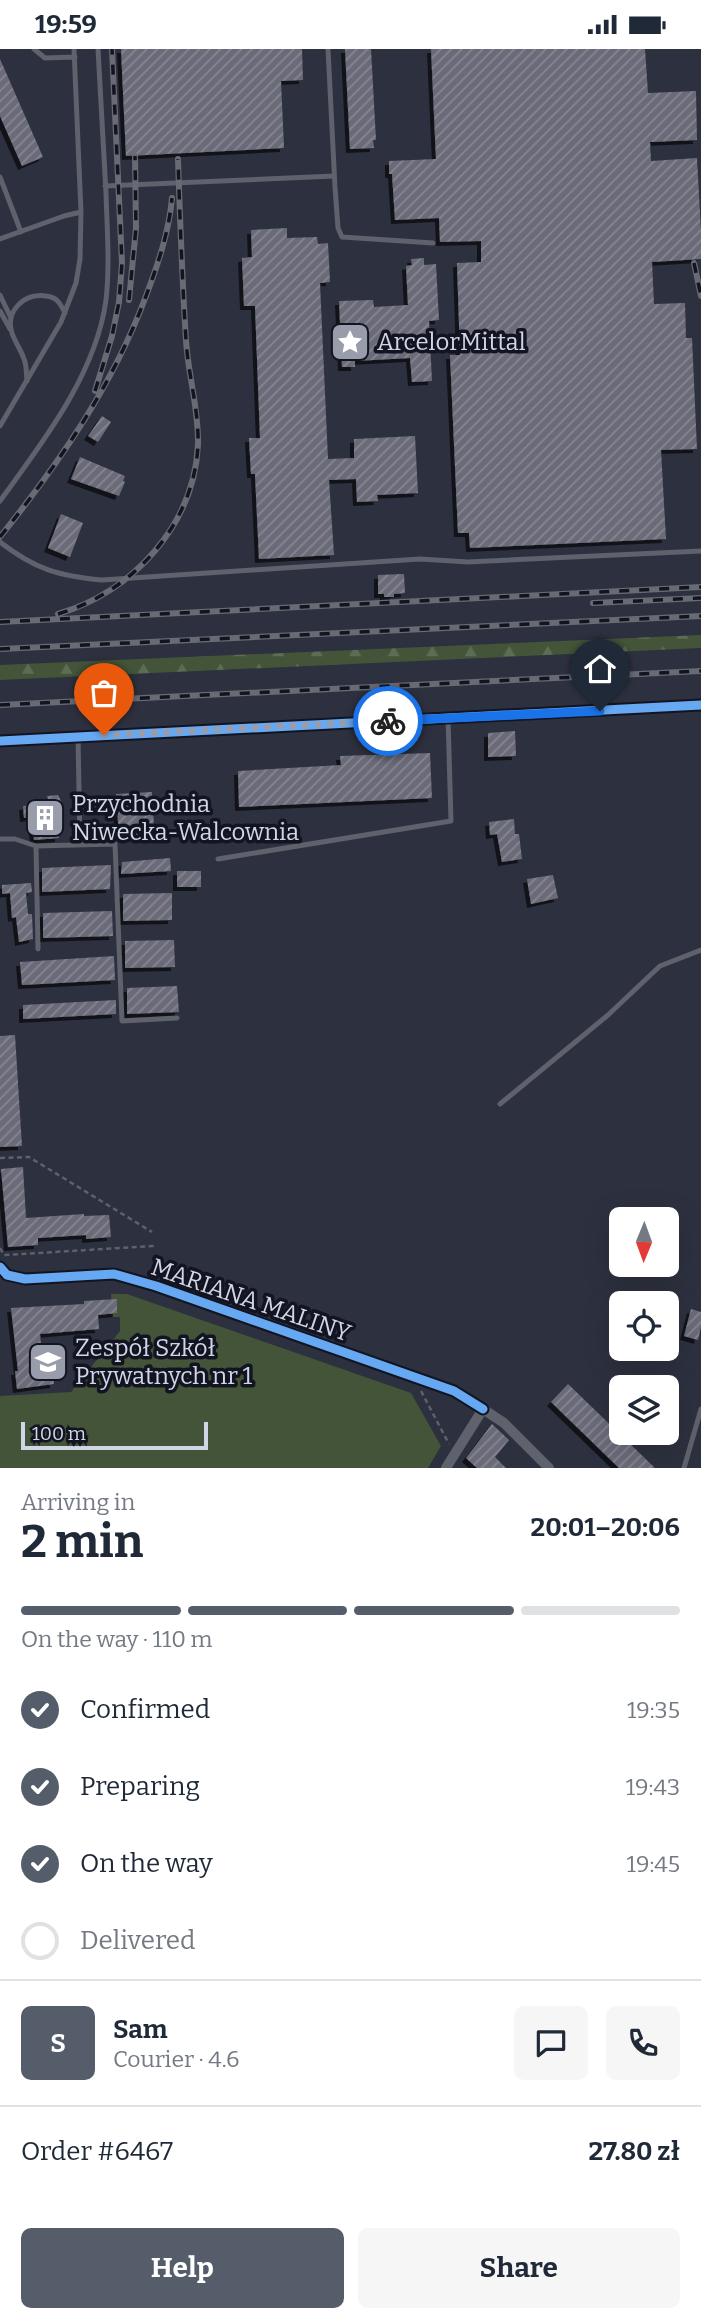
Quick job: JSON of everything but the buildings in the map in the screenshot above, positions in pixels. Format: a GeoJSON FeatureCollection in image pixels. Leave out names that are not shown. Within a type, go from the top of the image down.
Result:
{"type":"FeatureCollection","features":[{"type":"Feature","properties":{"kind":"street"},"geometry":{"type":"LineString","coordinates":[[0,741],[701,705]]}},
{"type":"Feature","properties":{"kind":"street","name":"MARIANA MALINY"},"geometry":{"type":"LineString","coordinates":[[0,1267],[7,1275],[24,1279],[114,1274],[156,1286],[454,1391],[504,1423],[549,1468]]}},
{"type":"Feature","properties":{"kind":"street"},"geometry":{"type":"LineString","coordinates":[[446,1468],[483,1409]]}},
{"type":"Feature","properties":{"kind":"lane"},"geometry":{"type":"LineString","coordinates":[[33,49],[45,58],[75,57]]}},
{"type":"Feature","properties":{"kind":"lane"},"geometry":{"type":"LineString","coordinates":[[0,426],[65,313],[76,283],[81,212],[74,49]]}},
{"type":"Feature","properties":{"kind":"lane"},"geometry":{"type":"LineString","coordinates":[[0,501],[71,395],[100,323],[106,300],[105,186],[98,49]]}},
{"type":"Feature","properties":{"kind":"lane"},"geometry":{"type":"LineString","coordinates":[[328,49],[334,176],[338,228],[342,237],[433,243]]}},
{"type":"Feature","properties":{"kind":"lane"},"geometry":{"type":"LineString","coordinates":[[105,186],[334,176]]}},
{"type":"Feature","properties":{"kind":"lane"},"geometry":{"type":"LineString","coordinates":[[0,177],[22,232]]}},
{"type":"Feature","properties":{"kind":"lane"},"geometry":{"type":"LineString","coordinates":[[0,239],[81,212]]}},
{"type":"Feature","properties":{"kind":"lane"},"geometry":{"type":"LineString","coordinates":[[0,295],[11,318]]}},
{"type":"Feature","properties":{"kind":"lane"},"geometry":{"type":"LineString","coordinates":[[11,331],[11,318],[15,307],[23,299],[36,295],[49,296],[59,300],[65,313]]}},
{"type":"Feature","properties":{"kind":"lane"},"geometry":{"type":"LineString","coordinates":[[0,311],[25,360],[27,383]]}},
{"type":"Feature","properties":{"kind":"lane"},"geometry":{"type":"LineString","coordinates":[[0,542],[41,569],[73,577],[102,580],[420,559],[468,562],[701,551]]}},
{"type":"Feature","properties":{"kind":"lane"},"geometry":{"type":"LineString","coordinates":[[218,859],[451,821],[447,719]]}},
{"type":"Feature","properties":{"kind":"lane"},"geometry":{"type":"LineString","coordinates":[[78,736],[80,845]]}},
{"type":"Feature","properties":{"kind":"lane"},"geometry":{"type":"LineString","coordinates":[[0,839],[15,839],[36,846],[115,844],[122,1021],[177,1018]]}},
{"type":"Feature","properties":{"kind":"lane"},"geometry":{"type":"LineString","coordinates":[[36,846],[38,949]]}},
{"type":"Feature","properties":{"kind":"lane"},"geometry":{"type":"LineString","coordinates":[[500,1104],[608,1015],[660,966],[701,950]]}},
{"type":"Feature","properties":{"kind":"lane"},"geometry":{"type":"LineString","coordinates":[[684,1468],[701,1409]]}},
{"type":"Feature","properties":{"kind":"path"},"geometry":{"type":"LineString","coordinates":[[0,1159],[29,1157],[152,1232]]}},
{"type":"Feature","properties":{"kind":"path"},"geometry":{"type":"LineString","coordinates":[[0,1248],[4,1255],[154,1246]]}},
{"type":"Feature","properties":{"kind":"path"},"geometry":{"type":"LineString","coordinates":[[419,1387],[449,1449]]}},
{"type":"Feature","properties":{"kind":"green space"},"geometry":{"type":"Polygon","coordinates":[[[701,635],[701,648],[0,680],[0,665],[701,635]]]}},
{"type":"Feature","properties":{"kind":"green space"},"geometry":{"type":"Polygon","coordinates":[[[111,1294],[127,1294],[411,1393],[441,1446],[428,1468],[0,1468],[0,1396],[71,1392],[120,1331],[120,1317],[112,1317],[111,1294]]]}},
{"type":"Feature","properties":{"kind":"railway"},"geometry":{"type":"LineString","coordinates":[[95,391],[112,336],[119,302],[122,263],[112,49]]}},
{"type":"Feature","properties":{"kind":"railway"},"geometry":{"type":"LineString","coordinates":[[129,300],[136,228],[135,156]]}},
{"type":"Feature","properties":{"kind":"railway"},"geometry":{"type":"LineString","coordinates":[[58,614],[111,590],[155,551],[172,528],[185,502],[194,474],[198,432],[186,340],[178,159]]}},
{"type":"Feature","properties":{"kind":"railway"},"geometry":{"type":"LineString","coordinates":[[0,537],[64,451],[118,361],[155,272],[166,236],[172,198]]}},
{"type":"Feature","properties":{"kind":"railway"},"geometry":{"type":"LineString","coordinates":[[694,263],[701,296]]}},
{"type":"Feature","properties":{"kind":"railway"},"geometry":{"type":"LineString","coordinates":[[0,622],[701,587]]}},
{"type":"Feature","properties":{"kind":"railway"},"geometry":{"type":"LineString","coordinates":[[593,603],[701,598]]}},
{"type":"Feature","properties":{"kind":"railway"},"geometry":{"type":"LineString","coordinates":[[0,649],[701,616]]}},
{"type":"Feature","properties":{"kind":"railway"},"geometry":{"type":"LineString","coordinates":[[0,705],[701,671]]}},
{"type":"Feature","properties":{"kind":"cycle path"},"geometry":{"type":"LineString","coordinates":[[0,741],[701,705]]}},
{"type":"Feature","properties":{"kind":"cycle path"},"geometry":{"type":"LineString","coordinates":[[0,1267],[7,1275],[25,1279],[114,1274],[156,1286],[454,1391],[483,1409]]}},
{"type":"Feature","properties":{"kind":"way so far"},"geometry":{"type":"LineString","coordinates":[[104,735],[388,721]]}},
{"type":"Feature","properties":{"kind":"place","name":"ArcelorMittal"},"geometry":{"type":"Point","coordinates":[350,342]}},
{"type":"Feature","properties":{"kind":"place","name":"Przychodnia Niwecka-Walcownia"},"geometry":{"type":"Point","coordinates":[45,818]}},
{"type":"Feature","properties":{"kind":"place","name":"Zespół Szkół Prywatnych nr 1"},"geometry":{"type":"Point","coordinates":[48,1362]}},
{"type":"Feature","properties":{"kind":"route"},"geometry":{"type":"LineString","coordinates":[[388,721],[600,711]]}}]}
